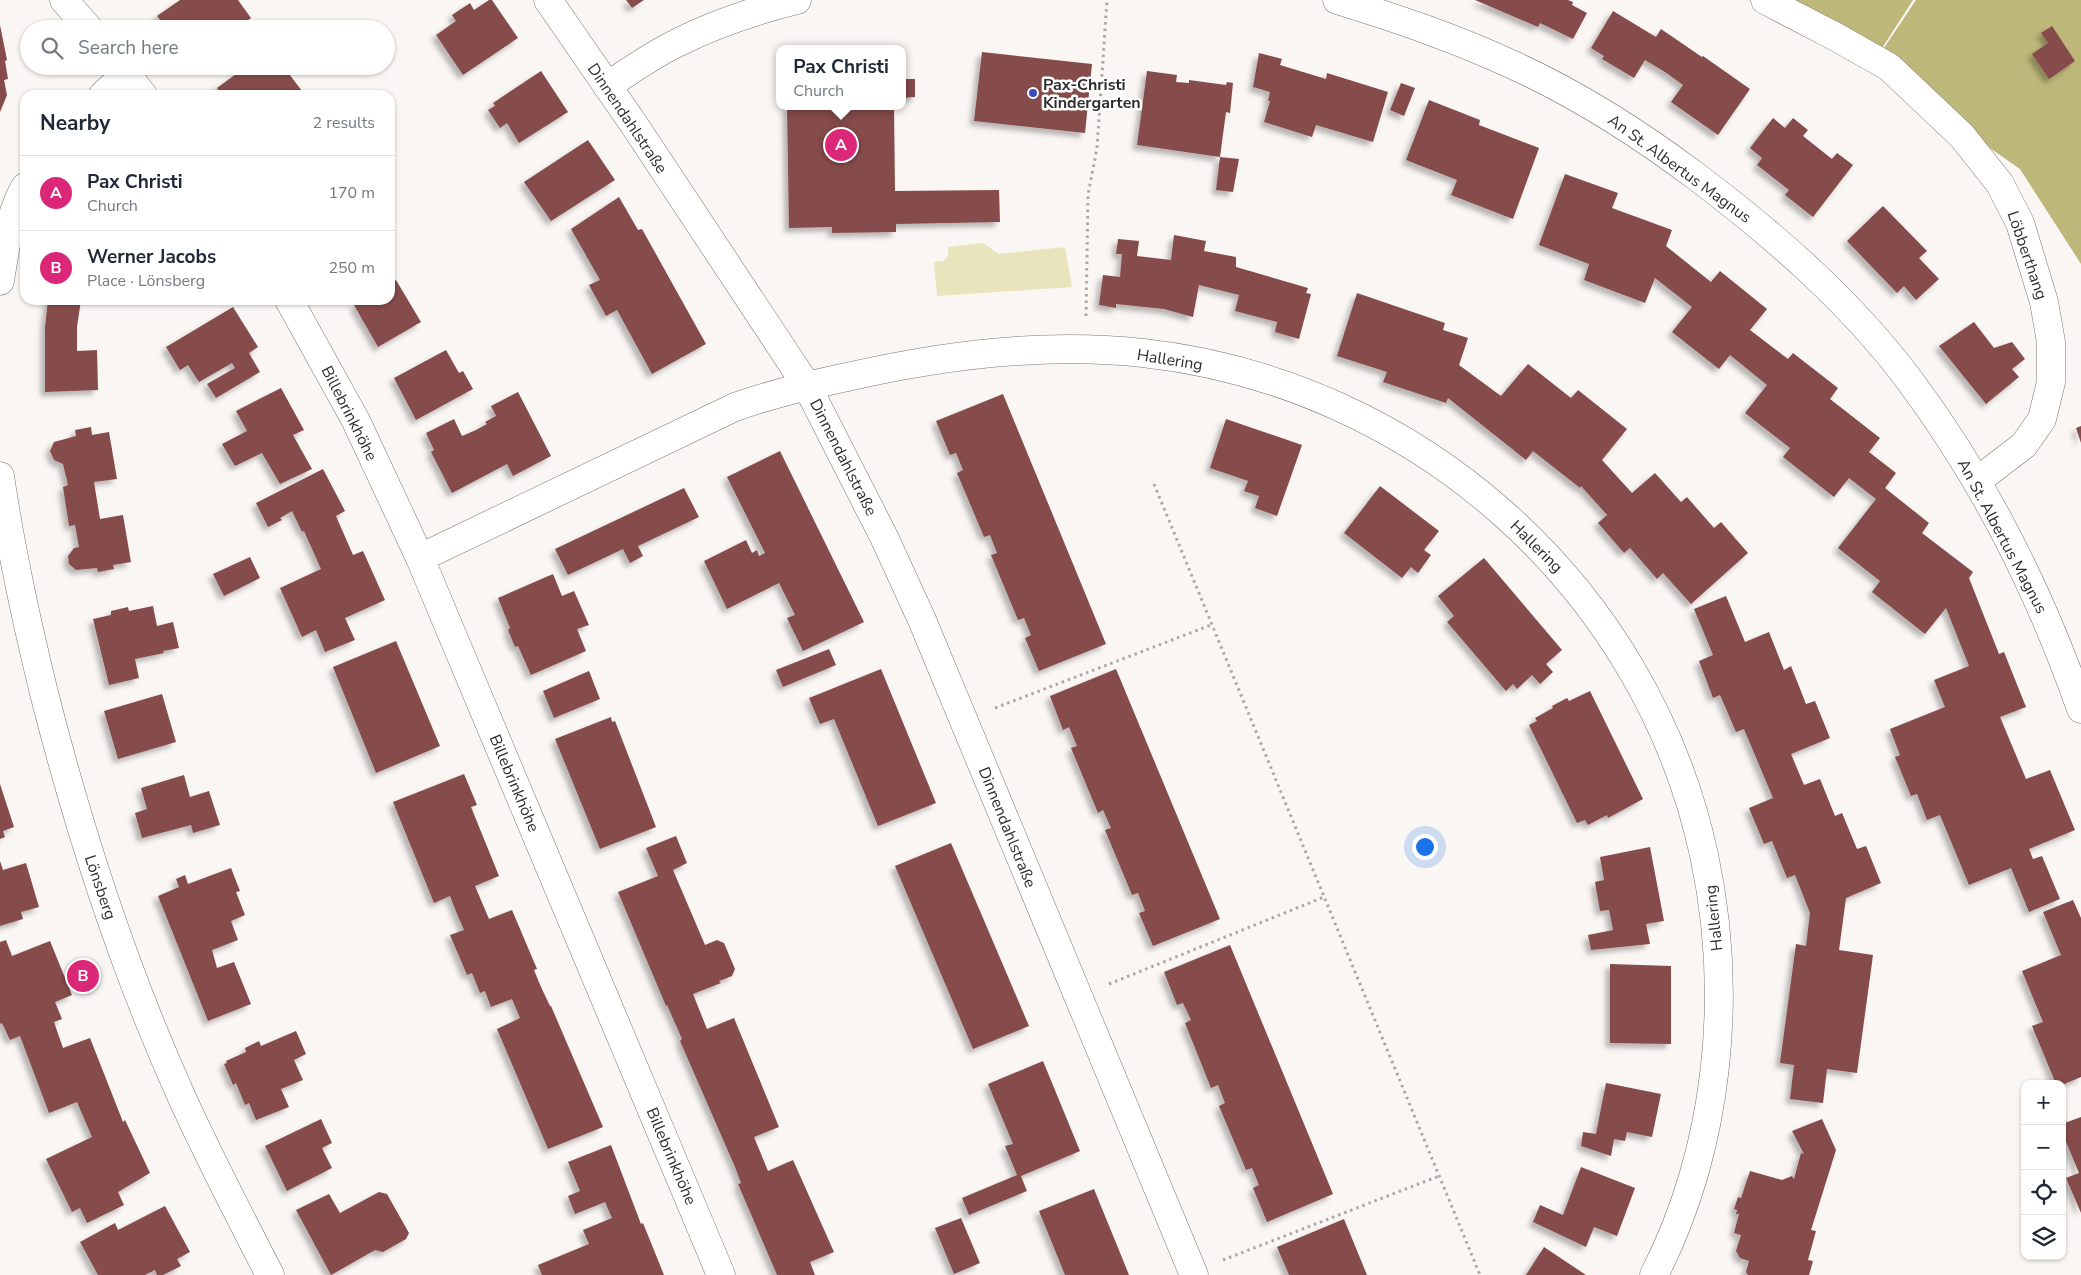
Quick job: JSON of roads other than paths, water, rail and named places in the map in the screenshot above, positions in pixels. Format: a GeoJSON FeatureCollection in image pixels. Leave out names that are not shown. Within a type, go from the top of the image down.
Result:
{"type":"FeatureCollection","features":[{"type":"Feature","properties":{"kind":"street"},"geometry":{"type":"LineString","coordinates":[[64,0],[81,20]]}},
{"type":"Feature","properties":{"kind":"street","name":"Dinnendahlstraße"},"geometry":{"type":"LineString","coordinates":[[548,0],[807,386],[884,537],[922,620],[964,720],[1193,1274]]}},
{"type":"Feature","properties":{"kind":"street"},"geometry":{"type":"LineString","coordinates":[[607,86],[648,58],[678,42],[734,20],[797,0]]}},
{"type":"Feature","properties":{"kind":"street","name":"An St. Albertus Magnus"},"geometry":{"type":"LineString","coordinates":[[1337,0],[1419,26],[1515,66],[1600,111],[1684,167],[1751,217],[1809,270],[1860,323],[1908,380],[1962,456],[2028,579],[2051,629],[2081,709]]}},
{"type":"Feature","properties":{"kind":"street","name":"Löbberthang"},"geometry":{"type":"LineString","coordinates":[[1765,0],[1889,67],[1962,136],[2000,184],[2020,223],[2044,302],[2051,342],[2051,382],[2042,419],[2024,445],[1977,481]]}},
{"type":"Feature","properties":{"kind":"street"},"geometry":{"type":"LineString","coordinates":[[107,90],[119,75]]}},
{"type":"Feature","properties":{"kind":"street"},"geometry":{"type":"LineString","coordinates":[[127,75],[139,90]]}},
{"type":"Feature","properties":{"kind":"street"},"geometry":{"type":"LineString","coordinates":[[0,281],[6,243],[20,195]]}},
{"type":"Feature","properties":{"kind":"street","name":"Billebrinkhöhe"},"geometry":{"type":"LineString","coordinates":[[292,305],[356,421],[420,558],[721,1275]]}},
{"type":"Feature","properties":{"kind":"street","name":"Hallering"},"geometry":{"type":"LineString","coordinates":[[807,386],[924,361],[1002,352],[1085,349],[1145,353],[1208,364],[1267,380],[1327,402],[1369,421],[1416,448],[1466,482],[1518,526],[1545,553],[1600,620],[1636,676],[1662,727],[1684,780],[1699,830],[1710,884],[1717,939],[1718,987],[1716,1049],[1711,1095],[1701,1146],[1688,1196],[1667,1250],[1654,1275]]}},
{"type":"Feature","properties":{"kind":"street","name":"Dinnendahlstraße"},"geometry":{"type":"LineString","coordinates":[[420,558],[735,407],[773,393],[807,386]]}},
{"type":"Feature","properties":{"kind":"street","name":"Lönsberg"},"geometry":{"type":"LineString","coordinates":[[0,476],[26,621],[72,799],[108,911],[183,1099],[270,1275]]}},
{"type":"Feature","properties":{"kind":"place","name":"Pax-Christi Kindergarten"},"geometry":{"type":"Point","coordinates":[1033,93]}},
{"type":"Feature","properties":{"kind":"place","name":"Pax Christi"},"geometry":{"type":"Point","coordinates":[841,145]}},
{"type":"Feature","properties":{"kind":"place","name":"Werner Jacobs"},"geometry":{"type":"Point","coordinates":[83,976]}}]}
